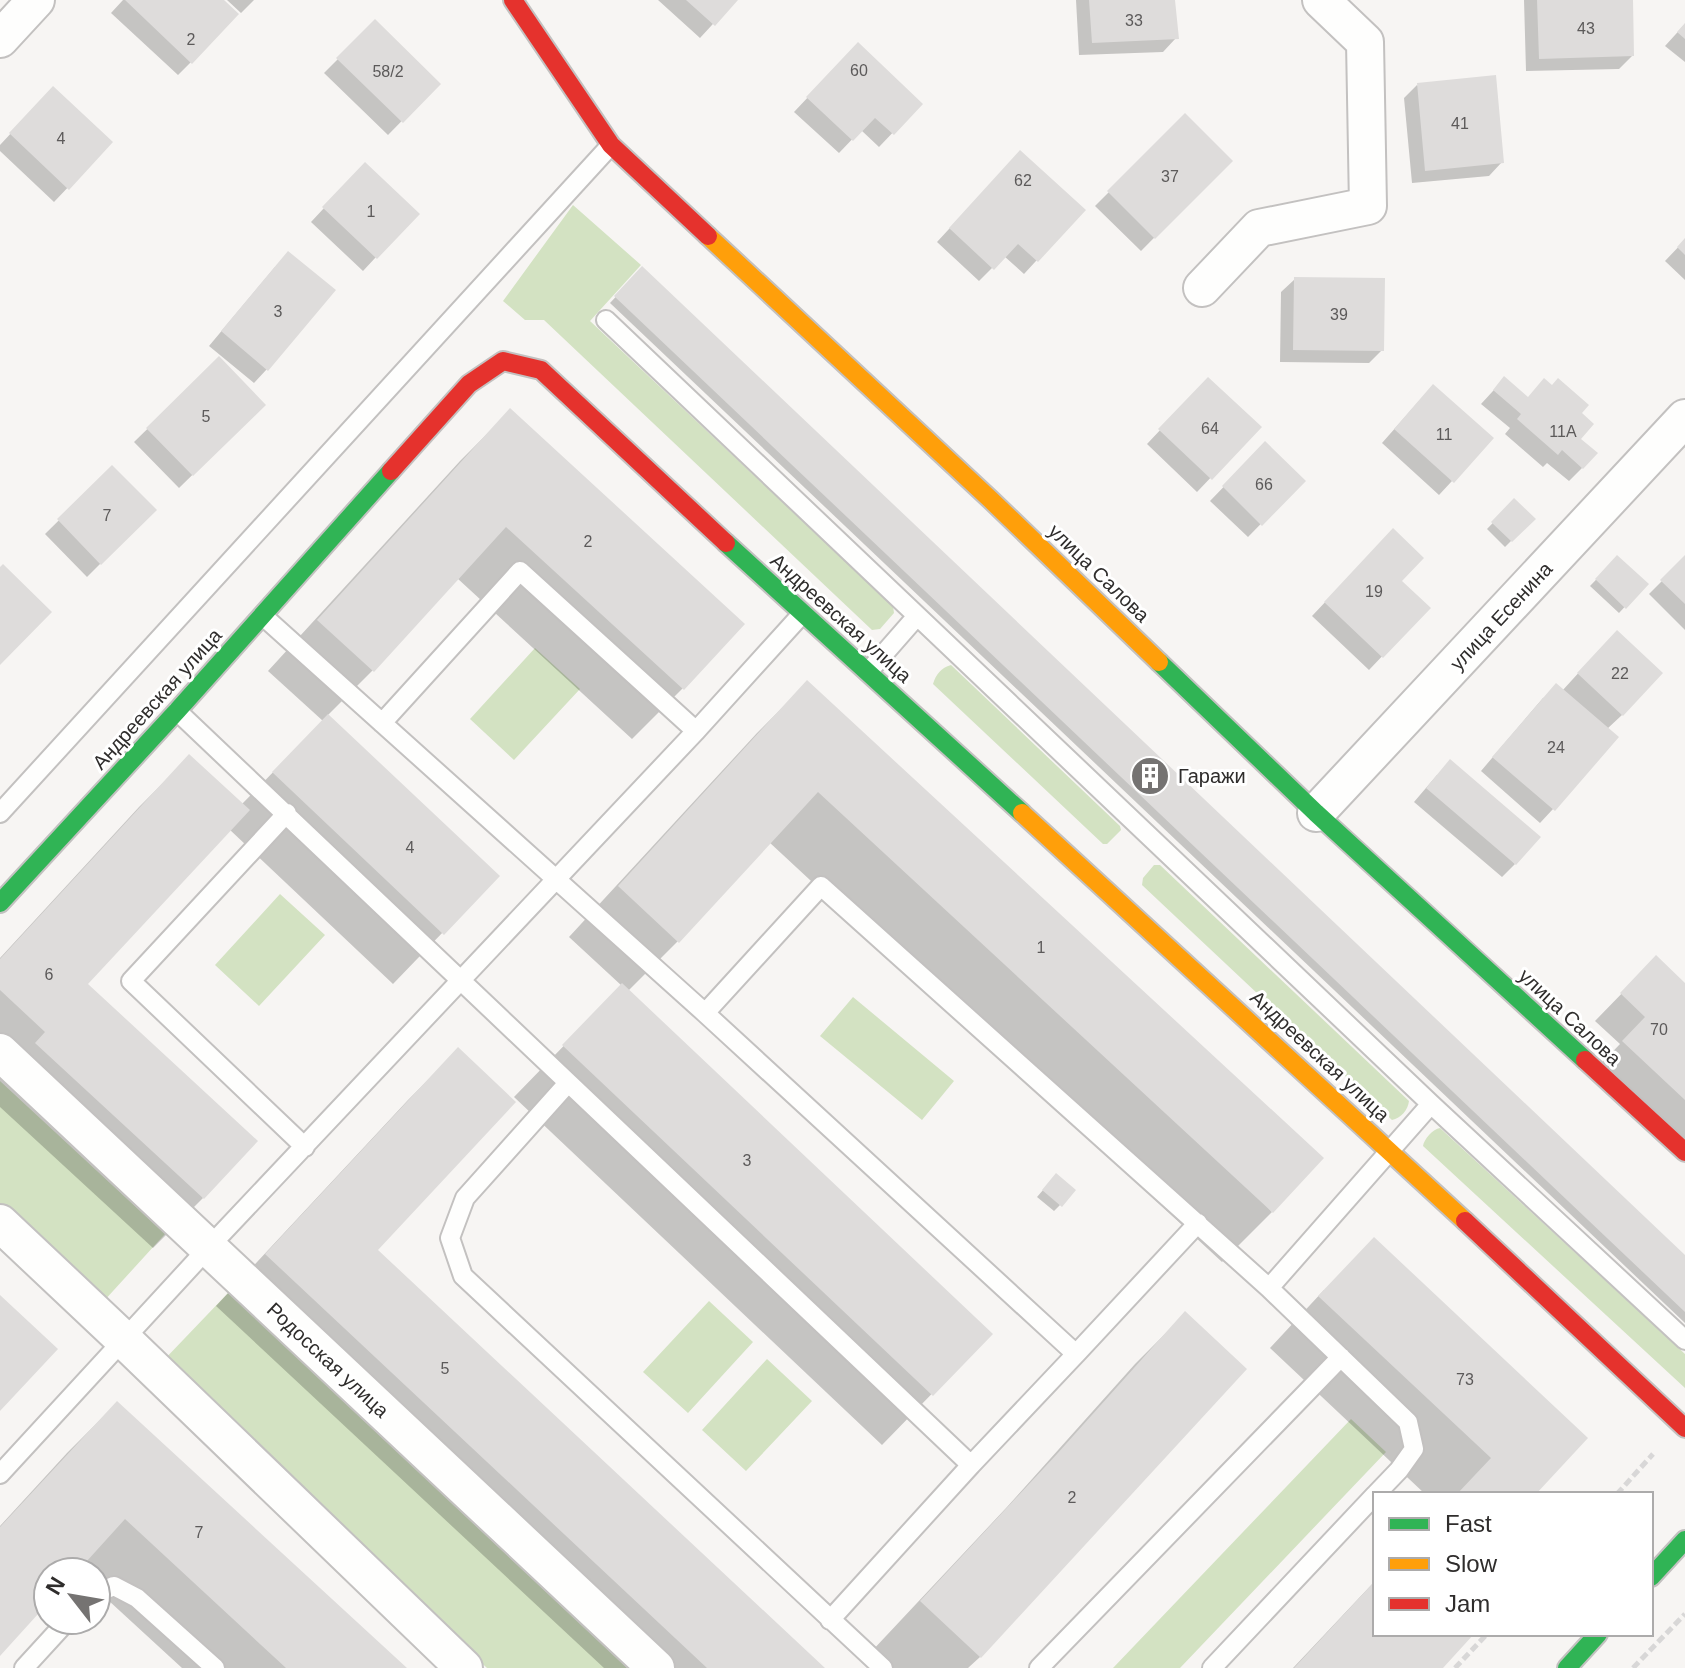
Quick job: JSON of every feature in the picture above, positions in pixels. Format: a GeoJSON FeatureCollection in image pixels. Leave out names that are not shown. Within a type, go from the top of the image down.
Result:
{"type":"FeatureCollection","features":[{"type":"Feature","properties":{"kind":"street"},"geometry":{"type":"LineString","coordinates":[[2,33],[36,0]]}},
{"type":"Feature","properties":{"kind":"street","name":"улица Салова"},"geometry":{"type":"LineString","coordinates":[[513,0],[611,145],[991,500],[1316,813],[1685,1152]]}},
{"type":"Feature","properties":{"kind":"street"},"geometry":{"type":"LineString","coordinates":[[1202,288],[1259,228],[1368,206],[1365,42],[1321,0]]}},
{"type":"Feature","properties":{"kind":"street","name":"Андреевская улица"},"geometry":{"type":"LineString","coordinates":[[0,903],[263,616],[469,384],[503,361],[541,370],[802,614],[1390,1150],[1683,1426]]}},
{"type":"Feature","properties":{"kind":"street","name":"улица Есенина"},"geometry":{"type":"LineString","coordinates":[[1316,813],[1685,418]]}},
{"type":"Feature","properties":{"kind":"street","name":"Родосская улица"},"geometry":{"type":"LineString","coordinates":[[0,1052],[656,1668]]}},
{"type":"Feature","properties":{"kind":"street"},"geometry":{"type":"LineString","coordinates":[[0,1223],[464,1668]]}},
{"type":"Feature","properties":{"kind":"street"},"geometry":{"type":"LineString","coordinates":[[1653,1575],[1685,1540]]}},
{"type":"Feature","properties":{"kind":"street"},"geometry":{"type":"LineString","coordinates":[[1567,1668],[1596,1636]]}},
{"type":"Feature","properties":{"kind":"lane"},"geometry":{"type":"LineString","coordinates":[[0,813],[611,145]]}},
{"type":"Feature","properties":{"kind":"lane"},"geometry":{"type":"LineString","coordinates":[[606,320],[1431,1104],[1685,1340]]}},
{"type":"Feature","properties":{"kind":"lane"},"geometry":{"type":"LineString","coordinates":[[382,723],[520,571],[696,731]]}},
{"type":"Feature","properties":{"kind":"lane"},"geometry":{"type":"LineString","coordinates":[[0,1474],[802,614]]}},
{"type":"Feature","properties":{"kind":"lane"},"geometry":{"type":"LineString","coordinates":[[263,616],[558,879],[1076,1354]]}},
{"type":"Feature","properties":{"kind":"lane"},"geometry":{"type":"LineString","coordinates":[[868,672],[917,616]]}},
{"type":"Feature","properties":{"kind":"lane"},"geometry":{"type":"LineString","coordinates":[[177,711],[971,1465]]}},
{"type":"Feature","properties":{"kind":"lane"},"geometry":{"type":"LineString","coordinates":[[287,813],[131,981],[305,1147]]}},
{"type":"Feature","properties":{"kind":"lane"},"geometry":{"type":"LineString","coordinates":[[705,1013],[821,886],[1198,1223],[1408,1422],[1414,1449],[1379,1492]]}},
{"type":"Feature","properties":{"kind":"lane"},"geometry":{"type":"LineString","coordinates":[[568,1083],[465,1198],[450,1238],[463,1276],[883,1668]]}},
{"type":"Feature","properties":{"kind":"lane"},"geometry":{"type":"LineString","coordinates":[[1269,1288],[1431,1104]]}},
{"type":"Feature","properties":{"kind":"lane"},"geometry":{"type":"LineString","coordinates":[[830,1620],[1198,1223]]}},
{"type":"Feature","properties":{"kind":"lane"},"geometry":{"type":"LineString","coordinates":[[1039,1668],[1341,1357]]}},
{"type":"Feature","properties":{"kind":"lane"},"geometry":{"type":"LineString","coordinates":[[1212,1668],[1373,1498]]}},
{"type":"Feature","properties":{"kind":"lane"},"geometry":{"type":"LineString","coordinates":[[112,1587],[137,1598],[215,1668]]}},
{"type":"Feature","properties":{"kind":"lane"},"geometry":{"type":"LineString","coordinates":[[24,1668],[53,1636]]}},
{"type":"Feature","properties":{"kind":"path"},"geometry":{"type":"LineString","coordinates":[[1619,1492],[1683,1426]]}},
{"type":"Feature","properties":{"kind":"path"},"geometry":{"type":"LineString","coordinates":[[1623,1487],[1628,1492]]}},
{"type":"Feature","properties":{"kind":"path"},"geometry":{"type":"LineString","coordinates":[[1633,1668],[1685,1614]]}},
{"type":"Feature","properties":{"kind":"path"},"geometry":{"type":"LineString","coordinates":[[1455,1668],[1485,1636]]}},
{"type":"Feature","properties":{"kind":"green space"},"geometry":{"type":"Polygon","coordinates":[[[573,205],[641,265],[590,321],[893,606],[894,613],[880,629],[872,630],[544,320],[525,320],[503,301],[573,205]]]}},
{"type":"Feature","properties":{"kind":"green space"},"geometry":{"type":"Polygon","coordinates":[[[535,648],[580,689],[514,760],[470,719],[535,648]]]}},
{"type":"Feature","properties":{"kind":"green space"},"geometry":{"type":"Polygon","coordinates":[[[951,665],[1120,826],[1121,830],[1107,844],[1103,844],[933,684],[939,672],[951,665]]]}},
{"type":"Feature","properties":{"kind":"green space"},"geometry":{"type":"Polygon","coordinates":[[[1154,865],[1160,865],[1409,1101],[1404,1113],[1392,1120],[1142,885],[1143,878],[1154,865]]]}},
{"type":"Feature","properties":{"kind":"green space"},"geometry":{"type":"Polygon","coordinates":[[[280,894],[325,935],[259,1006],[215,965],[280,894]]]}},
{"type":"Feature","properties":{"kind":"green space"},"geometry":{"type":"Polygon","coordinates":[[[853,997],[954,1081],[922,1120],[820,1036],[853,997]]]}},
{"type":"Feature","properties":{"kind":"green space"},"geometry":{"type":"Polygon","coordinates":[[[0,1081],[165,1234],[103,1302],[0,1206],[0,1081]]]}},
{"type":"Feature","properties":{"kind":"green space"},"geometry":{"type":"Polygon","coordinates":[[[1440,1128],[1685,1354],[1685,1388],[1423,1146],[1429,1135],[1440,1128]]]}},
{"type":"Feature","properties":{"kind":"green space"},"geometry":{"type":"Polygon","coordinates":[[[228,1293],[627,1668],[487,1668],[162,1362],[228,1293]]]}},
{"type":"Feature","properties":{"kind":"green space"},"geometry":{"type":"Polygon","coordinates":[[[709,1301],[753,1342],[688,1413],[643,1372],[709,1301]]]}},
{"type":"Feature","properties":{"kind":"green space"},"geometry":{"type":"Polygon","coordinates":[[[767,1359],[812,1401],[746,1471],[702,1430],[767,1359]]]}},
{"type":"Feature","properties":{"kind":"green space"},"geometry":{"type":"Polygon","coordinates":[[[1351,1419],[1386,1452],[1180,1668],[1113,1668],[1351,1419]]]}},
{"type":"Feature","properties":{"kind":"building"},"geometry":{"type":"Polygon","coordinates":[[[125,0],[224,0],[239,14],[192,64],[125,0]]]}},
{"type":"Feature","properties":{"kind":"building"},"geometry":{"type":"Polygon","coordinates":[[[686,0],[738,0],[715,26],[686,0]]]}},
{"type":"Feature","properties":{"kind":"building"},"geometry":{"type":"Polygon","coordinates":[[[1089,0],[1175,0],[1179,39],[1092,43],[1089,0]]]}},
{"type":"Feature","properties":{"kind":"building"},"geometry":{"type":"Polygon","coordinates":[[[1537,0],[1633,0],[1634,56],[1539,59],[1537,0]]]}},
{"type":"Feature","properties":{"kind":"building"},"geometry":{"type":"Polygon","coordinates":[[[375,19],[441,84],[403,123],[336,58],[375,19]]]}},
{"type":"Feature","properties":{"kind":"building"},"geometry":{"type":"Polygon","coordinates":[[[1685,23],[1685,39],[1677,32],[1685,23]]]}},
{"type":"Feature","properties":{"kind":"building"},"geometry":{"type":"Polygon","coordinates":[[[858,42],[923,104],[894,135],[875,118],[853,141],[806,97],[858,42]]]}},
{"type":"Feature","properties":{"kind":"building"},"geometry":{"type":"Polygon","coordinates":[[[1496,75],[1504,163],[1425,171],[1417,83],[1496,75]]]}},
{"type":"Feature","properties":{"kind":"building"},"geometry":{"type":"Polygon","coordinates":[[[53,86],[113,142],[69,190],[9,133],[53,86]]]}},
{"type":"Feature","properties":{"kind":"building"},"geometry":{"type":"Polygon","coordinates":[[[1185,113],[1233,161],[1155,239],[1107,191],[1185,113]]]}},
{"type":"Feature","properties":{"kind":"building"},"geometry":{"type":"Polygon","coordinates":[[[1020,150],[1086,210],[1038,262],[1018,244],[994,270],[949,228],[1020,150]]]}},
{"type":"Feature","properties":{"kind":"building"},"geometry":{"type":"Polygon","coordinates":[[[365,162],[420,214],[377,259],[322,207],[365,162]]]}},
{"type":"Feature","properties":{"kind":"building"},"geometry":{"type":"Polygon","coordinates":[[[1685,238],[1685,255],[1677,247],[1685,238]]]}},
{"type":"Feature","properties":{"kind":"building"},"geometry":{"type":"Polygon","coordinates":[[[288,251],[336,290],[268,371],[221,331],[288,251]]]}},
{"type":"Feature","properties":{"kind":"building","name":"Гаражи"},"geometry":{"type":"Polygon","coordinates":[[[642,266],[1685,1255],[1685,1312],[614,296],[642,266]]]}},
{"type":"Feature","properties":{"kind":"building"},"geometry":{"type":"Polygon","coordinates":[[[1294,277],[1385,278],[1384,351],[1293,350],[1294,277]]]}},
{"type":"Feature","properties":{"kind":"building"},"geometry":{"type":"Polygon","coordinates":[[[219,356],[266,405],[193,476],[146,428],[219,356]]]}},
{"type":"Feature","properties":{"kind":"building"},"geometry":{"type":"Polygon","coordinates":[[[1504,376],[1528,397],[1544,378],[1552,385],[1558,378],[1589,405],[1582,413],[1594,424],[1581,439],[1598,453],[1583,469],[1562,450],[1558,455],[1517,419],[1521,414],[1493,390],[1504,376]]]}},
{"type":"Feature","properties":{"kind":"building"},"geometry":{"type":"Polygon","coordinates":[[[1208,377],[1262,427],[1212,480],[1158,429],[1208,377]]]}},
{"type":"Feature","properties":{"kind":"building"},"geometry":{"type":"Polygon","coordinates":[[[1433,384],[1494,438],[1454,483],[1394,429],[1433,384]]]}},
{"type":"Feature","properties":{"kind":"building"},"geometry":{"type":"Polygon","coordinates":[[[510,408],[745,624],[684,690],[506,527],[374,672],[317,620],[510,408]]]}},
{"type":"Feature","properties":{"kind":"building"},"geometry":{"type":"Polygon","coordinates":[[[1265,441],[1306,481],[1262,526],[1222,486],[1265,441]]]}},
{"type":"Feature","properties":{"kind":"building"},"geometry":{"type":"Polygon","coordinates":[[[112,465],[157,510],[101,565],[57,519],[112,465]]]}},
{"type":"Feature","properties":{"kind":"building"},"geometry":{"type":"Polygon","coordinates":[[[1514,498],[1536,519],[1512,542],[1491,522],[1514,498]]]}},
{"type":"Feature","properties":{"kind":"building"},"geometry":{"type":"Polygon","coordinates":[[[1393,528],[1424,558],[1402,581],[1431,608],[1383,658],[1324,602],[1393,528]]]}},
{"type":"Feature","properties":{"kind":"building"},"geometry":{"type":"Polygon","coordinates":[[[1617,555],[1649,584],[1626,609],[1595,579],[1617,555]]]}},
{"type":"Feature","properties":{"kind":"building"},"geometry":{"type":"Polygon","coordinates":[[[1685,555],[1685,604],[1660,580],[1685,555]]]}},
{"type":"Feature","properties":{"kind":"building"},"geometry":{"type":"Polygon","coordinates":[[[3,564],[52,612],[0,665],[0,567],[3,564]]]}},
{"type":"Feature","properties":{"kind":"building"},"geometry":{"type":"Polygon","coordinates":[[[1617,630],[1663,673],[1623,716],[1577,673],[1617,630]]]}},
{"type":"Feature","properties":{"kind":"building"},"geometry":{"type":"Polygon","coordinates":[[[807,680],[1324,1158],[1273,1213],[818,792],[679,943],[618,886],[807,680]]]}},
{"type":"Feature","properties":{"kind":"building"},"geometry":{"type":"Polygon","coordinates":[[[1556,683],[1619,737],[1555,811],[1492,757],[1556,683]]]}},
{"type":"Feature","properties":{"kind":"building"},"geometry":{"type":"Polygon","coordinates":[[[328,714],[500,876],[444,935],[272,772],[328,714]]]}},
{"type":"Feature","properties":{"kind":"building"},"geometry":{"type":"Polygon","coordinates":[[[189,754],[250,810],[88,984],[258,1141],[204,1199],[35,1043],[45,1032],[0,990],[0,959],[189,754]]]}},
{"type":"Feature","properties":{"kind":"building"},"geometry":{"type":"Polygon","coordinates":[[[1450,759],[1541,837],[1516,865],[1426,788],[1450,759]]]}},
{"type":"Feature","properties":{"kind":"building"},"geometry":{"type":"Polygon","coordinates":[[[1656,955],[1685,983],[1685,1100],[1622,1041],[1645,1017],[1620,993],[1656,955]]]}},
{"type":"Feature","properties":{"kind":"building"},"geometry":{"type":"Polygon","coordinates":[[[622,983],[993,1334],[933,1396],[562,1045],[622,983]]]}},
{"type":"Feature","properties":{"kind":"building"},"geometry":{"type":"Polygon","coordinates":[[[458,1047],[516,1102],[378,1250],[825,1668],[707,1668],[265,1254],[458,1047]]]}},
{"type":"Feature","properties":{"kind":"building"},"geometry":{"type":"Polygon","coordinates":[[[1056,1173],[1076,1190],[1062,1207],[1042,1190],[1056,1173]]]}},
{"type":"Feature","properties":{"kind":"building"},"geometry":{"type":"Polygon","coordinates":[[[1374,1237],[1588,1438],[1538,1492],[1459,1492],[1491,1458],[1318,1296],[1374,1237]]]}},
{"type":"Feature","properties":{"kind":"building"},"geometry":{"type":"Polygon","coordinates":[[[0,1295],[58,1349],[0,1411],[0,1295]]]}},
{"type":"Feature","properties":{"kind":"building"},"geometry":{"type":"Polygon","coordinates":[[[1185,1311],[1247,1369],[981,1658],[920,1601],[1185,1311]]]}},
{"type":"Feature","properties":{"kind":"building"},"geometry":{"type":"Polygon","coordinates":[[[117,1401],[407,1668],[286,1668],[125,1519],[91,1556],[32,1556],[32,1621],[0,1656],[0,1527],[117,1401]]]}},
{"type":"Feature","properties":{"kind":"building"},"geometry":{"type":"Polygon","coordinates":[[[1373,1583],[1373,1636],[1472,1636],[1443,1668],[1294,1668],[1373,1583]]]}},
{"type":"Feature","properties":{"kind":"traffic: fast"},"geometry":{"type":"LineString","coordinates":[[0,903],[391,471]]}},
{"type":"Feature","properties":{"kind":"traffic: fast"},"geometry":{"type":"LineString","coordinates":[[726,543],[1022,813]]}},
{"type":"Feature","properties":{"kind":"traffic: fast"},"geometry":{"type":"LineString","coordinates":[[1159,662],[1316,813],[1585,1060]]}},
{"type":"Feature","properties":{"kind":"traffic: fast"},"geometry":{"type":"LineString","coordinates":[[1653,1575],[1685,1540]]}},
{"type":"Feature","properties":{"kind":"traffic: fast"},"geometry":{"type":"LineString","coordinates":[[1567,1668],[1596,1636]]}},
{"type":"Feature","properties":{"kind":"traffic: slow"},"geometry":{"type":"LineString","coordinates":[[708,236],[991,500],[1159,662]]}},
{"type":"Feature","properties":{"kind":"traffic: slow"},"geometry":{"type":"LineString","coordinates":[[1022,813],[1465,1221]]}},
{"type":"Feature","properties":{"kind":"traffic: jam"},"geometry":{"type":"LineString","coordinates":[[513,0],[611,145],[708,236]]}},
{"type":"Feature","properties":{"kind":"traffic: jam"},"geometry":{"type":"LineString","coordinates":[[391,471],[469,384],[503,361],[541,370],[726,543]]}},
{"type":"Feature","properties":{"kind":"traffic: jam"},"geometry":{"type":"LineString","coordinates":[[1585,1060],[1685,1152]]}},
{"type":"Feature","properties":{"kind":"traffic: jam"},"geometry":{"type":"LineString","coordinates":[[1465,1221],[1685,1428]]}},
{"type":"Feature","properties":{"kind":"place","name":"Гаражи"},"geometry":{"type":"Point","coordinates":[1150,776]}}]}
